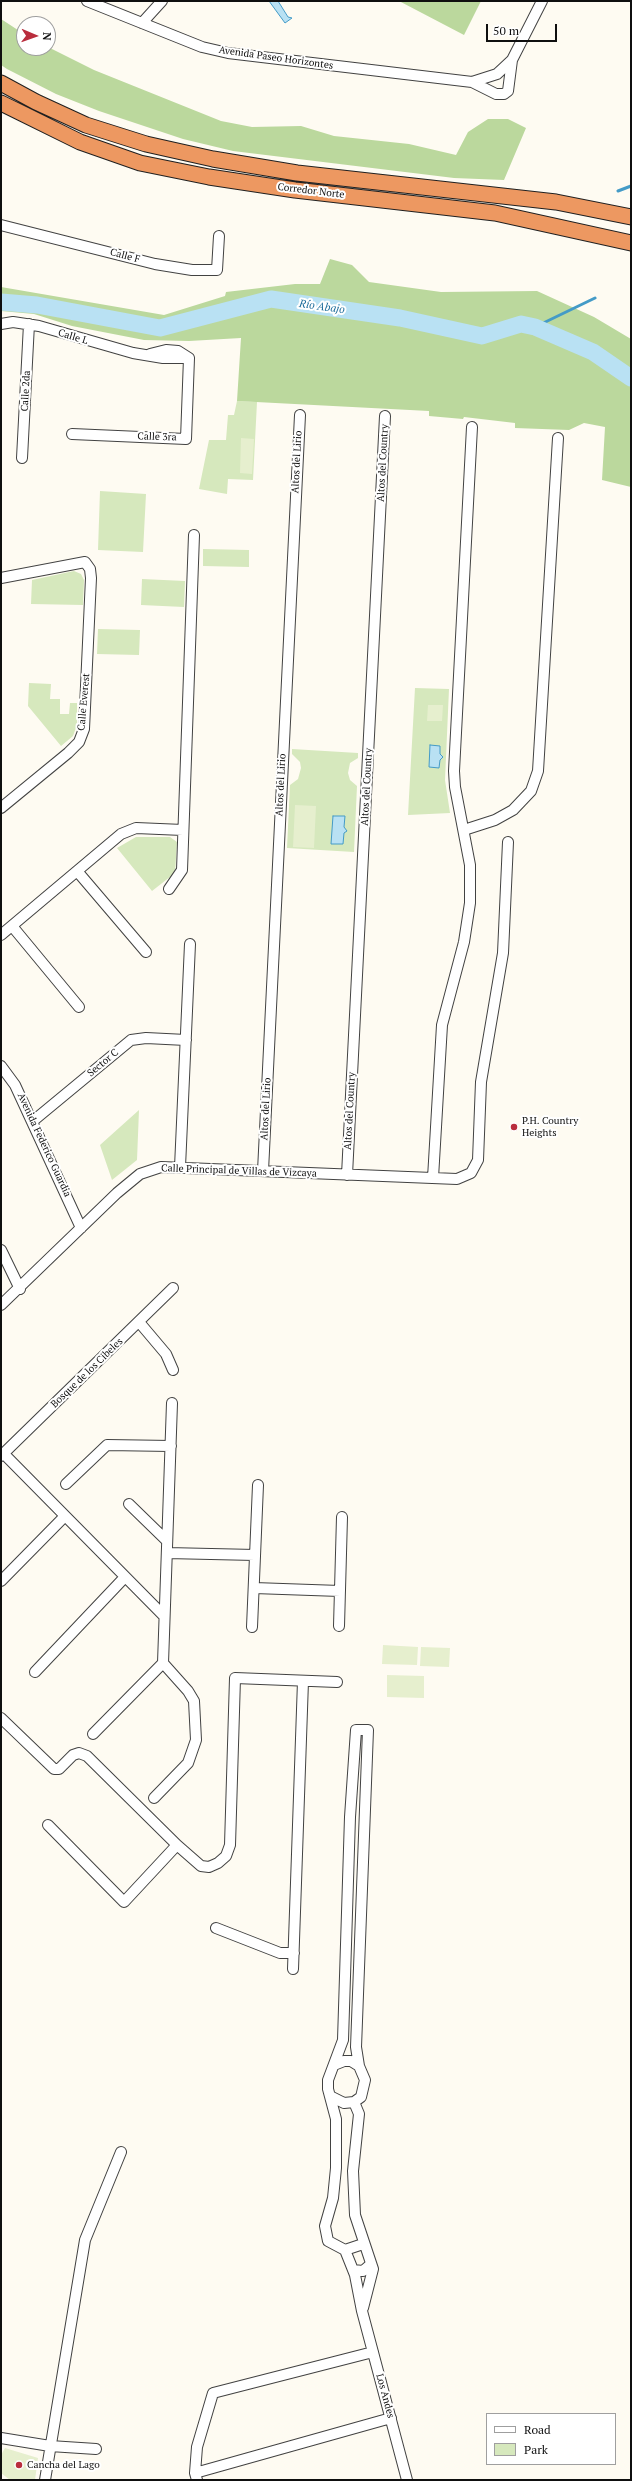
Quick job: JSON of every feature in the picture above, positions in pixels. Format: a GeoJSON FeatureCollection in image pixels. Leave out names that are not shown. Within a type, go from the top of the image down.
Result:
{"type":"FeatureCollection","features":[{"type":"Feature","properties":{"kind":"highway","name":"Corredor Norte"},"geometry":{"type":"LineString","coordinates":[[1,83],[36,102],[86,125],[146,144],[213,159],[297,173],[549,201],[631,217]]}},
{"type":"Feature","properties":{"kind":"highway","name":"Corredor Norte"},"geometry":{"type":"LineString","coordinates":[[1,103],[80,142],[140,163],[209,178],[295,190],[495,213],[631,243]]}},
{"type":"Feature","properties":{"kind":"street","name":"Avenida Paseo Horizontes"},"geometry":{"type":"LineString","coordinates":[[87,1],[202,47],[228,53],[472,82],[496,94],[504,94],[508,91],[512,60],[542,1]]}},
{"type":"Feature","properties":{"kind":"street"},"geometry":{"type":"LineString","coordinates":[[142,24],[162,1]]}},
{"type":"Feature","properties":{"kind":"street","name":"Avenida Paseo Horizontes"},"geometry":{"type":"LineString","coordinates":[[472,82],[497,74],[512,60]]}},
{"type":"Feature","properties":{"kind":"street","name":"Calle F"},"geometry":{"type":"LineString","coordinates":[[1,225],[155,264],[192,270],[217,270],[219,236]]}},
{"type":"Feature","properties":{"kind":"street","name":"Calle L"},"geometry":{"type":"LineString","coordinates":[[1,324],[13,322],[29,324],[146,356],[189,358]]}},
{"type":"Feature","properties":{"kind":"street","name":"Calle 2da"},"geometry":{"type":"LineString","coordinates":[[22,458],[29,324]]}},
{"type":"Feature","properties":{"kind":"street","name":"Calle 3ra"},"geometry":{"type":"LineString","coordinates":[[72,434],[186,438],[189,358]]}},
{"type":"Feature","properties":{"kind":"street","name":"Altos del Lirio"},"geometry":{"type":"LineString","coordinates":[[263,1171],[300,415]]}},
{"type":"Feature","properties":{"kind":"street","name":"Altos del Country"},"geometry":{"type":"LineString","coordinates":[[347,1174],[386,416]]}},
{"type":"Feature","properties":{"kind":"street"},"geometry":{"type":"LineString","coordinates":[[433,1178],[442,1025],[464,942],[470,903],[470,865],[458,805],[454,771],[472,426]]}},
{"type":"Feature","properties":{"kind":"street"},"geometry":{"type":"LineString","coordinates":[[464,830],[494,820],[513,810],[531,791],[538,770],[558,438]]}},
{"type":"Feature","properties":{"kind":"street"},"geometry":{"type":"LineString","coordinates":[[169,889],[182,870],[194,535]]}},
{"type":"Feature","properties":{"kind":"street","name":"Calle Everest"},"geometry":{"type":"LineString","coordinates":[[1,578],[85,562],[90,569],[91,578],[84,729],[79,742],[68,753],[1,808]]}},
{"type":"Feature","properties":{"kind":"street"},"geometry":{"type":"LineString","coordinates":[[1,935],[121,834],[136,828],[183,830]]}},
{"type":"Feature","properties":{"kind":"street","name":"Calle Principal de Villas de Vizcaya"},"geometry":{"type":"LineString","coordinates":[[1,1305],[140,1174],[161,1167],[457,1180],[471,1173],[478,1160],[481,1082],[503,953],[508,842]]}},
{"type":"Feature","properties":{"kind":"street"},"geometry":{"type":"LineString","coordinates":[[77,871],[146,952]]}},
{"type":"Feature","properties":{"kind":"street"},"geometry":{"type":"LineString","coordinates":[[12,926],[79,1007]]}},
{"type":"Feature","properties":{"kind":"street"},"geometry":{"type":"LineString","coordinates":[[180,1167],[190,944]]}},
{"type":"Feature","properties":{"kind":"street","name":"Sector C"},"geometry":{"type":"LineString","coordinates":[[33,1121],[131,1040],[146,1038],[186,1040]]}},
{"type":"Feature","properties":{"kind":"street","name":"Avenida Federico Guardia"},"geometry":{"type":"LineString","coordinates":[[1,1066],[15,1085],[33,1121],[81,1228]]}},
{"type":"Feature","properties":{"kind":"street"},"geometry":{"type":"LineString","coordinates":[[1,1250],[20,1288]]}},
{"type":"Feature","properties":{"kind":"street","name":"Bosque de los Cibeles"},"geometry":{"type":"LineString","coordinates":[[2,1455],[173,1288]]}},
{"type":"Feature","properties":{"kind":"street"},"geometry":{"type":"LineString","coordinates":[[139,1322],[166,1354],[173,1370]]}},
{"type":"Feature","properties":{"kind":"street"},"geometry":{"type":"LineString","coordinates":[[93,1734],[162,1663],[172,1403]]}},
{"type":"Feature","properties":{"kind":"street"},"geometry":{"type":"LineString","coordinates":[[66,1484],[107,1445],[171,1446]]}},
{"type":"Feature","properties":{"kind":"street"},"geometry":{"type":"LineString","coordinates":[[2,1455],[164,1616]]}},
{"type":"Feature","properties":{"kind":"street"},"geometry":{"type":"LineString","coordinates":[[252,1627],[258,1485]]}},
{"type":"Feature","properties":{"kind":"street"},"geometry":{"type":"LineString","coordinates":[[129,1504],[167,1541]]}},
{"type":"Feature","properties":{"kind":"street"},"geometry":{"type":"LineString","coordinates":[[1,1582],[65,1516]]}},
{"type":"Feature","properties":{"kind":"street"},"geometry":{"type":"LineString","coordinates":[[339,1626],[342,1517]]}},
{"type":"Feature","properties":{"kind":"street"},"geometry":{"type":"LineString","coordinates":[[167,1553],[255,1555]]}},
{"type":"Feature","properties":{"kind":"street"},"geometry":{"type":"LineString","coordinates":[[35,1672],[126,1577]]}},
{"type":"Feature","properties":{"kind":"street"},"geometry":{"type":"LineString","coordinates":[[152,1603],[166,1584]]}},
{"type":"Feature","properties":{"kind":"street"},"geometry":{"type":"LineString","coordinates":[[254,1588],[340,1591]]}},
{"type":"Feature","properties":{"kind":"street"},"geometry":{"type":"LineString","coordinates":[[154,1798],[188,1763],[196,1740],[194,1701],[188,1691],[162,1663]]}},
{"type":"Feature","properties":{"kind":"street"},"geometry":{"type":"LineString","coordinates":[[1,1718],[54,1768],[59,1768],[73,1755],[79,1754],[86,1756],[177,1845],[201,1866],[209,1867],[218,1863],[226,1856],[230,1845],[235,1678],[337,1682]]}},
{"type":"Feature","properties":{"kind":"street"},"geometry":{"type":"LineString","coordinates":[[293,1969],[303,1681]]}},
{"type":"Feature","properties":{"kind":"street"},"geometry":{"type":"LineString","coordinates":[[332,2097],[344,2103],[354,2102],[361,2097],[364,2085],[363,2071],[359,2066],[356,2047],[363,1816],[368,1730],[356,1730],[350,1817],[343,2040],[328,2080],[328,2089],[332,2097],[336,2119],[336,2168],[333,2198],[325,2226],[328,2241],[344,2250],[363,2244]]}},
{"type":"Feature","properties":{"kind":"street"},"geometry":{"type":"LineString","coordinates":[[350,1817],[363,1816]]}},
{"type":"Feature","properties":{"kind":"street"},"geometry":{"type":"LineString","coordinates":[[48,1825],[124,1902],[177,1845]]}},
{"type":"Feature","properties":{"kind":"street"},"geometry":{"type":"LineString","coordinates":[[347,1895],[361,1895]]}},
{"type":"Feature","properties":{"kind":"street"},"geometry":{"type":"LineString","coordinates":[[216,1928],[280,1953],[294,1953]]}},
{"type":"Feature","properties":{"kind":"street"},"geometry":{"type":"LineString","coordinates":[[344,1973],[359,1974]]}},
{"type":"Feature","properties":{"kind":"street"},"geometry":{"type":"LineString","coordinates":[[334,2065],[344,2061],[359,2066]]}},
{"type":"Feature","properties":{"kind":"street"},"geometry":{"type":"LineString","coordinates":[[354,2102],[359,2114],[353,2171],[355,2215],[363,2244],[373,2269],[362,2312]]}},
{"type":"Feature","properties":{"kind":"street"},"geometry":{"type":"LineString","coordinates":[[45,2480],[85,2240],[121,2152]]}},
{"type":"Feature","properties":{"kind":"street","name":"Los Andes"},"geometry":{"type":"LineString","coordinates":[[344,2250],[353,2270],[362,2312],[391,2418],[404,2479]]}},
{"type":"Feature","properties":{"kind":"street"},"geometry":{"type":"LineString","coordinates":[[353,2270],[363,2271],[371,2264]]}},
{"type":"Feature","properties":{"kind":"street"},"geometry":{"type":"LineString","coordinates":[[373,2352],[213,2393],[197,2447],[196,2476],[391,2418]]}},
{"type":"Feature","properties":{"kind":"street"},"geometry":{"type":"LineString","coordinates":[[1,2438],[50,2446],[96,2449]]}},
{"type":"Feature","properties":{"kind":"green space"},"geometry":{"type":"Polygon","coordinates":[[[399,1],[481,1],[464,35],[399,1]]]}},
{"type":"Feature","properties":{"kind":"green space"},"geometry":{"type":"Polygon","coordinates":[[[1,19],[16,29],[16,56],[56,56],[56,51],[94,70],[221,121],[252,127],[301,126],[334,136],[409,144],[456,155],[468,132],[488,119],[508,119],[526,128],[504,180],[454,178],[233,151],[183,139],[99,111],[56,94],[1,65],[1,19]]]}},
{"type":"Feature","properties":{"kind":"green space"},"geometry":{"type":"Polygon","coordinates":[[[330,259],[352,265],[369,282],[441,292],[537,291],[594,317],[631,339],[631,487],[602,480],[605,427],[584,423],[569,430],[515,428],[515,423],[464,417],[463,419],[429,416],[429,411],[237,401],[241,338],[189,341],[144,340],[72,326],[34,314],[1,311],[1,287],[164,315],[225,296],[226,292],[295,284],[320,284],[330,259]]]}},
{"type":"Feature","properties":{"kind":"green space"},"geometry":{"type":"Polygon","coordinates":[[[237,401],[257,402],[253,480],[228,479],[227,494],[199,489],[209,440],[226,440],[228,415],[234,415],[237,401]]]}},
{"type":"Feature","properties":{"kind":"green space"},"geometry":{"type":"Polygon","coordinates":[[[241,438],[254,439],[252,474],[240,473],[241,438]]]}},
{"type":"Feature","properties":{"kind":"green space"},"geometry":{"type":"Polygon","coordinates":[[[100,491],[146,494],[143,552],[98,550],[100,491]]]}},
{"type":"Feature","properties":{"kind":"green space"},"geometry":{"type":"Polygon","coordinates":[[[203,549],[249,550],[249,567],[203,566],[203,549]]]}},
{"type":"Feature","properties":{"kind":"green space"},"geometry":{"type":"Polygon","coordinates":[[[74,571],[81,574],[84,580],[83,605],[31,604],[32,580],[74,571]]]}},
{"type":"Feature","properties":{"kind":"green space"},"geometry":{"type":"Polygon","coordinates":[[[142,579],[185,581],[184,607],[141,605],[142,579]]]}},
{"type":"Feature","properties":{"kind":"green space"},"geometry":{"type":"Polygon","coordinates":[[[98,629],[140,630],[139,655],[97,654],[98,629]]]}},
{"type":"Feature","properties":{"kind":"green space"},"geometry":{"type":"Polygon","coordinates":[[[29,683],[51,684],[50,699],[60,699],[60,714],[69,714],[70,703],[77,703],[77,725],[73,736],[61,746],[28,706],[29,683]]]}},
{"type":"Feature","properties":{"kind":"green space"},"geometry":{"type":"Polygon","coordinates":[[[415,688],[449,689],[445,780],[450,813],[408,815],[415,688]]]}},
{"type":"Feature","properties":{"kind":"green space"},"geometry":{"type":"Polygon","coordinates":[[[428,705],[443,705],[442,721],[427,721],[428,705]]]}},
{"type":"Feature","properties":{"kind":"green space"},"geometry":{"type":"Polygon","coordinates":[[[292,749],[358,753],[358,758],[350,763],[348,773],[350,780],[357,786],[354,852],[287,848],[290,785],[298,779],[301,768],[300,762],[292,754],[292,749]]]}},
{"type":"Feature","properties":{"kind":"green space"},"geometry":{"type":"Polygon","coordinates":[[[295,805],[316,806],[314,848],[293,847],[295,805]]]}},
{"type":"Feature","properties":{"kind":"green space"},"geometry":{"type":"Polygon","coordinates":[[[136,837],[170,837],[177,842],[175,873],[152,891],[117,848],[136,837]]]}},
{"type":"Feature","properties":{"kind":"green space"},"geometry":{"type":"Polygon","coordinates":[[[139,1110],[137,1160],[112,1180],[100,1145],[139,1110]]]}},
{"type":"Feature","properties":{"kind":"green space"},"geometry":{"type":"Polygon","coordinates":[[[383,1645],[418,1647],[417,1665],[382,1664],[383,1645]]]}},
{"type":"Feature","properties":{"kind":"green space"},"geometry":{"type":"Polygon","coordinates":[[[421,1647],[450,1648],[449,1667],[420,1666],[421,1647]]]}},
{"type":"Feature","properties":{"kind":"green space"},"geometry":{"type":"Polygon","coordinates":[[[387,1675],[424,1676],[424,1698],[387,1697],[387,1675]]]}},
{"type":"Feature","properties":{"kind":"green space","name":"Cancha del Lago"},"geometry":{"type":"Polygon","coordinates":[[[5,2448],[38,2458],[35,2480],[10,2480],[1,2473],[1,2455],[5,2448]]]}},
{"type":"Feature","properties":{"kind":"water"},"geometry":{"type":"Polygon","coordinates":[[[269,1],[278,1],[288,17],[292,18],[285,23],[269,1]]]}},
{"type":"Feature","properties":{"kind":"water"},"geometry":{"type":"Polygon","coordinates":[[[430,745],[440,746],[440,754],[443,757],[440,760],[439,768],[429,767],[430,745]]]}},
{"type":"Feature","properties":{"kind":"water"},"geometry":{"type":"Polygon","coordinates":[[[333,816],[345,816],[344,827],[347,831],[344,833],[343,844],[331,844],[333,816]]]}},
{"type":"Feature","properties":{"kind":"waterway"},"geometry":{"type":"LineString","coordinates":[[618,191],[631,186]]}},
{"type":"Feature","properties":{"kind":"waterway"},"geometry":{"type":"LineString","coordinates":[[535,327],[595,298]]}},
{"type":"Feature","properties":{"kind":"waterway","name":"Río Abajo"},"geometry":{"type":"LineString","coordinates":[[1,302],[37,305],[160,328],[271,299],[400,318],[482,336],[521,324],[535,327],[593,352],[631,378]]}},
{"type":"Feature","properties":{"kind":"place","name":"P.H. Country Heights"},"geometry":{"type":"Point","coordinates":[514,1127]}},
{"type":"Feature","properties":{"kind":"place","name":"Cancha del Lago"},"geometry":{"type":"Point","coordinates":[19,2465]}}]}
